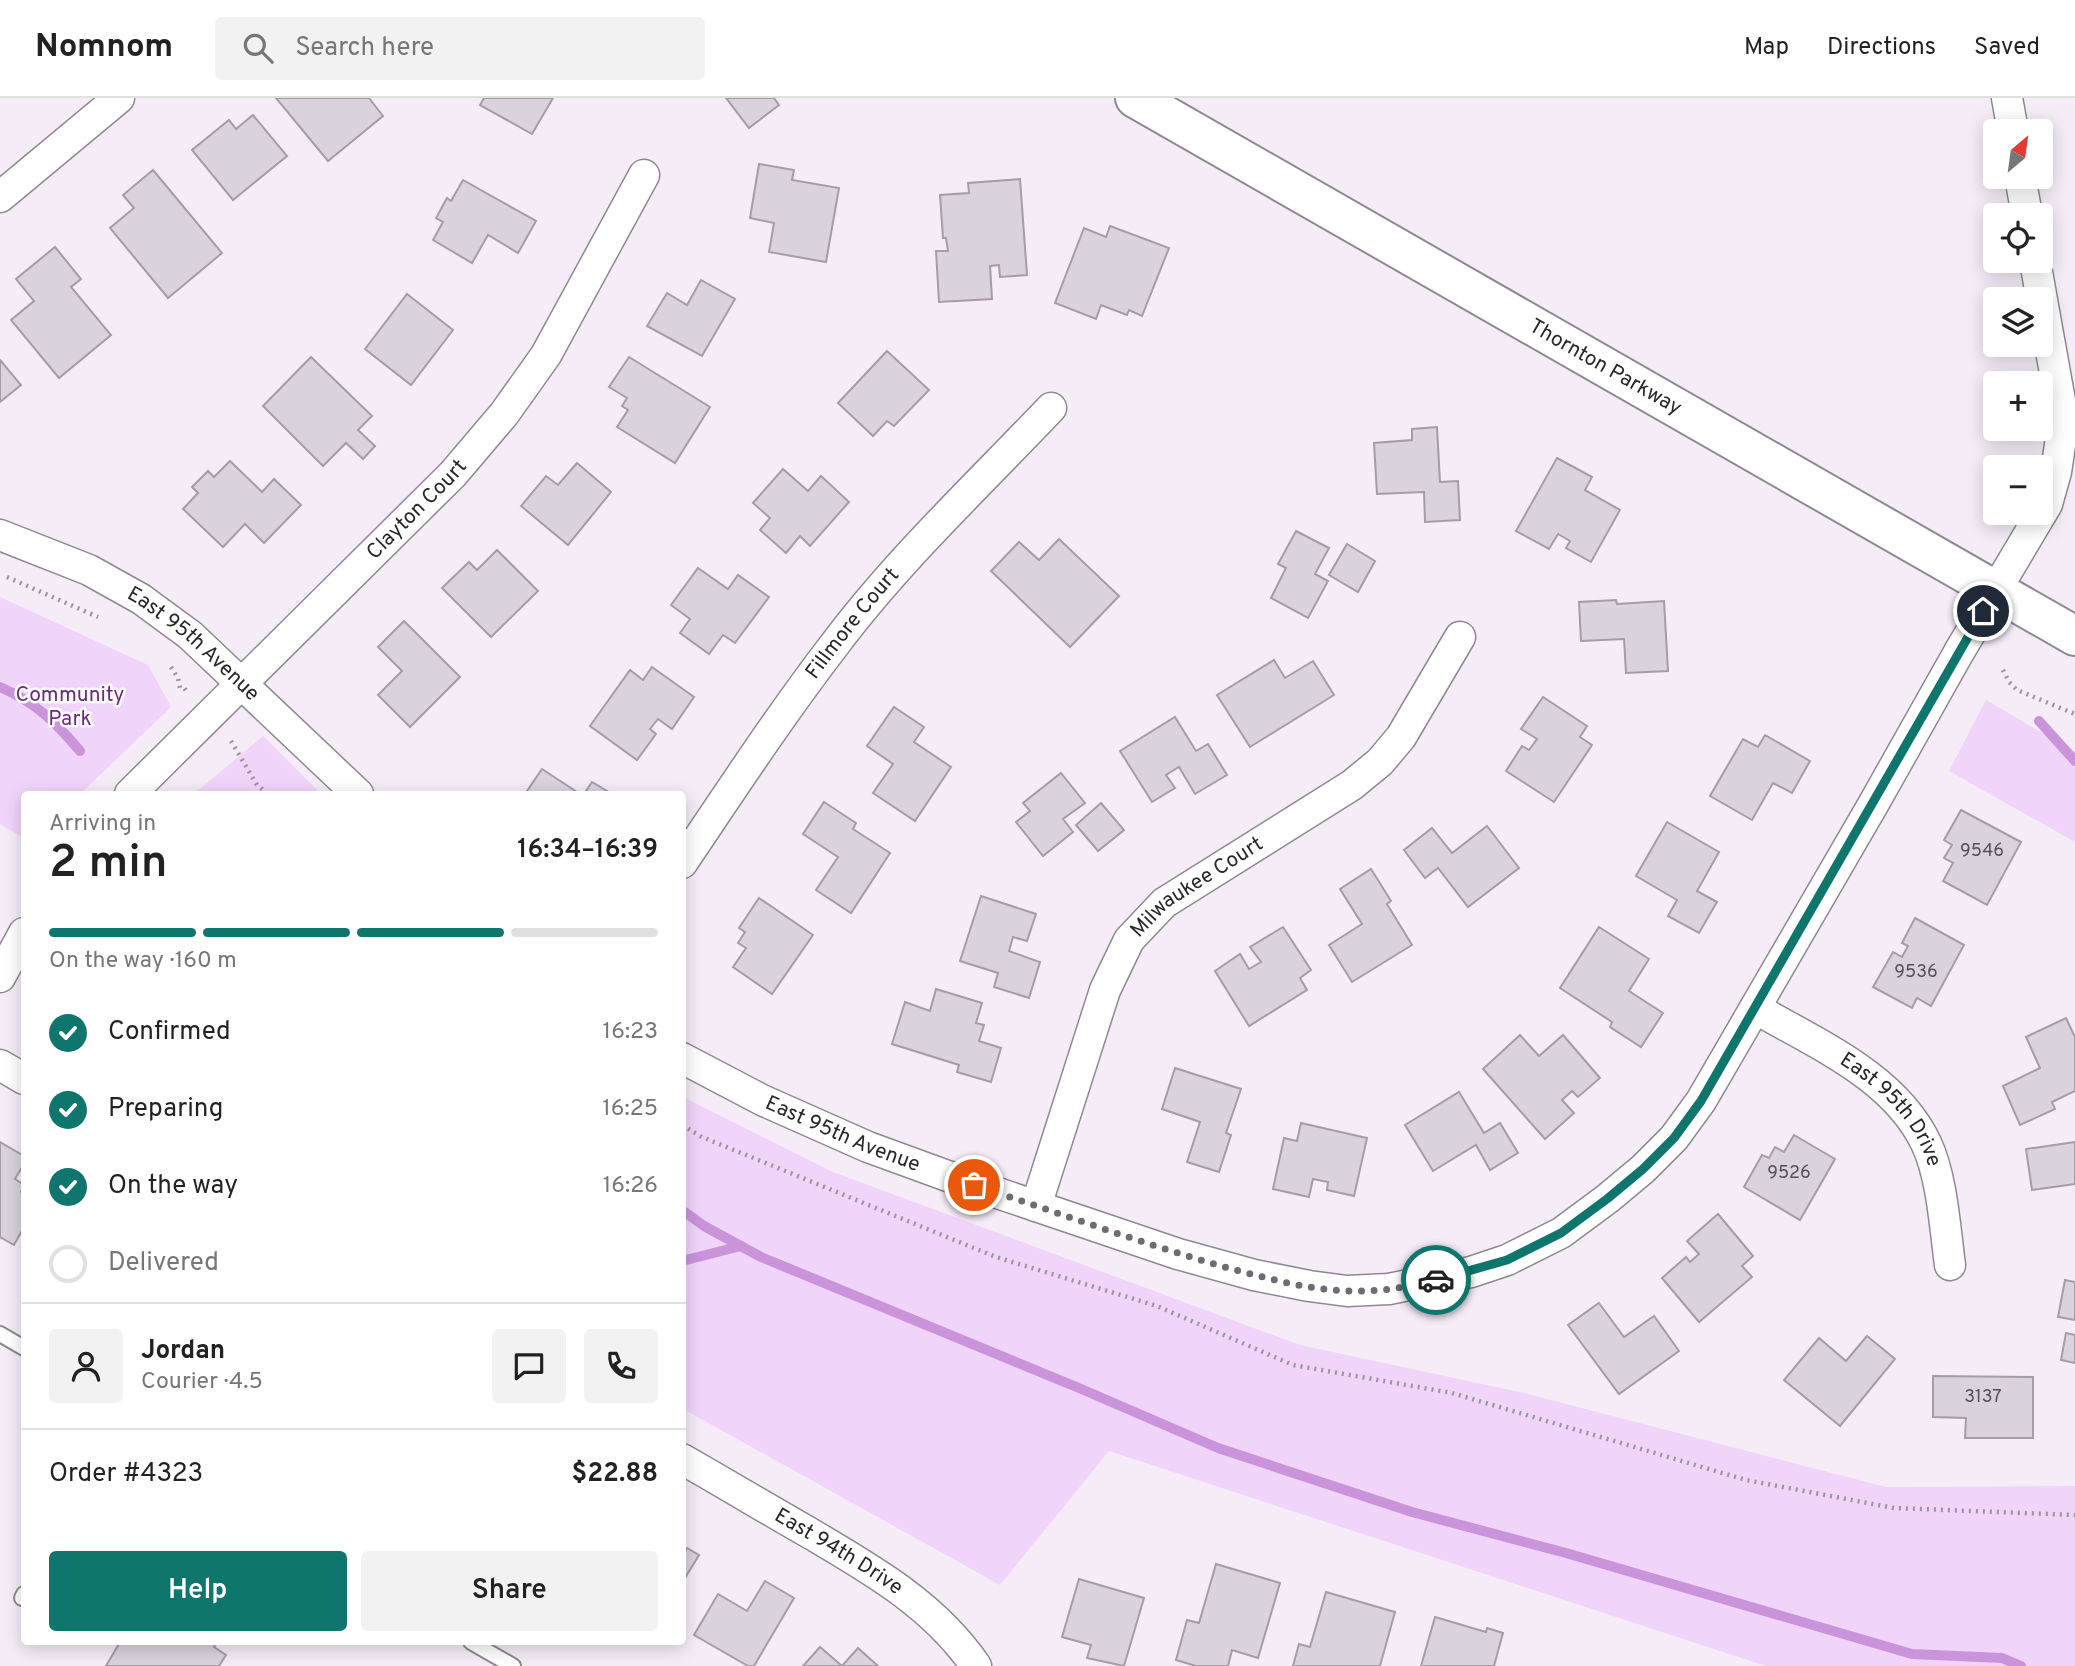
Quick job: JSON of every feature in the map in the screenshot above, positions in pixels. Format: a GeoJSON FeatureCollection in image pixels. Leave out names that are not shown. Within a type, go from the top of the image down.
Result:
{"type":"FeatureCollection","features":[{"type":"Feature","properties":{"kind":"main road","name":"Thornton Parkway"},"geometry":{"type":"LineString","coordinates":[[1135,98],[2075,636]]}},
{"type":"Feature","properties":{"kind":"street"},"geometry":{"type":"LineString","coordinates":[[0,197],[119,98]]}},
{"type":"Feature","properties":{"kind":"street"},"geometry":{"type":"LineString","coordinates":[[2007,98],[2010,119]]}},
{"type":"Feature","properties":{"kind":"street","name":"Clayton Court"},"geometry":{"type":"LineString","coordinates":[[133,791],[453,474],[504,414],[546,355],[644,176]]}},
{"type":"Feature","properties":{"kind":"street","name":"East 95th Avenue"},"geometry":{"type":"LineString","coordinates":[[686,1060],[762,1100],[868,1147],[1178,1254],[1254,1275],[1309,1286],[1347,1291],[1389,1289],[1427,1283],[1498,1263],[1561,1233],[1607,1199],[1658,1154],[1674,1138],[1701,1101],[2047,504],[2061,439],[2064,361],[2038,273]]}},
{"type":"Feature","properties":{"kind":"street","name":"Fillmore Court"},"geometry":{"type":"LineString","coordinates":[[686,857],[835,642],[910,555],[1051,408]]}},
{"type":"Feature","properties":{"kind":"street","name":"East 95th Avenue"},"geometry":{"type":"LineString","coordinates":[[0,535],[89,570],[141,599],[190,635],[355,791]]}},
{"type":"Feature","properties":{"kind":"street","name":"Milwaukee Court"},"geometry":{"type":"LineString","coordinates":[[1037,1206],[1105,990],[1129,940],[1164,904],[1352,785],[1380,762],[1401,737],[1460,638]]}},
{"type":"Feature","properties":{"kind":"street"},"geometry":{"type":"LineString","coordinates":[[0,977],[21,938]]}},
{"type":"Feature","properties":{"kind":"street","name":"East 95th Drive"},"geometry":{"type":"LineString","coordinates":[[1755,1008],[1858,1069],[1880,1085],[1905,1110],[1927,1144],[1939,1191],[1950,1265]]}},
{"type":"Feature","properties":{"kind":"street"},"geometry":{"type":"LineString","coordinates":[[0,1065],[21,1077]]}},
{"type":"Feature","properties":{"kind":"street","name":"East 94th Drive"},"geometry":{"type":"LineString","coordinates":[[686,1460],[878,1573],[907,1594],[949,1633],[976,1666]]}},
{"type":"Feature","properties":{"kind":"lane"},"geometry":{"type":"LineString","coordinates":[[0,1334],[21,1346]]}},
{"type":"Feature","properties":{"kind":"lane"},"geometry":{"type":"LineString","coordinates":[[476,1645],[513,1666]]}},
{"type":"Feature","properties":{"kind":"path"},"geometry":{"type":"LineString","coordinates":[[0,574],[99,617]]}},
{"type":"Feature","properties":{"kind":"path"},"geometry":{"type":"LineString","coordinates":[[161,658],[178,678],[180,688],[184,688]]}},
{"type":"Feature","properties":{"kind":"path"},"geometry":{"type":"LineString","coordinates":[[2003,670],[2017,690],[2075,714]]}},
{"type":"Feature","properties":{"kind":"path"},"geometry":{"type":"LineString","coordinates":[[236,747],[257,785],[264,791]]}},
{"type":"Feature","properties":{"kind":"path"},"geometry":{"type":"LineString","coordinates":[[686,1128],[702,1138],[996,1256],[1157,1306],[1293,1365],[1452,1394],[1746,1480],[1894,1508],[2075,1515]]}},
{"type":"Feature","properties":{"kind":"green space","name":"Community Park"},"geometry":{"type":"Polygon","coordinates":[[[0,597],[148,665],[171,707],[83,791],[21,791],[21,836],[0,824],[0,597]]]}},
{"type":"Feature","properties":{"kind":"green space"},"geometry":{"type":"Polygon","coordinates":[[[1986,700],[2075,752],[2075,842],[1949,771],[1986,700]]]}},
{"type":"Feature","properties":{"kind":"green space"},"geometry":{"type":"Polygon","coordinates":[[[263,736],[318,791],[198,791],[263,736]]]}},
{"type":"Feature","properties":{"kind":"green space"},"geometry":{"type":"Polygon","coordinates":[[[686,1098],[833,1172],[1300,1345],[1524,1393],[1886,1487],[2075,1486],[2075,1666],[1766,1666],[1109,1451],[1000,1585],[686,1411],[686,1098]]]}},
{"type":"Feature","properties":{"kind":"building"},"geometry":{"type":"Polygon","coordinates":[[[276,98],[369,98],[383,116],[328,161],[276,98]]]}},
{"type":"Feature","properties":{"kind":"building"},"geometry":{"type":"Polygon","coordinates":[[[484,98],[553,98],[532,134],[480,105],[484,98]]]}},
{"type":"Feature","properties":{"kind":"building"},"geometry":{"type":"Polygon","coordinates":[[[726,98],[774,98],[779,105],[749,128],[726,98]]]}},
{"type":"Feature","properties":{"kind":"building"},"geometry":{"type":"Polygon","coordinates":[[[253,115],[287,156],[233,200],[192,150],[229,120],[236,129],[253,115]]]}},
{"type":"Feature","properties":{"kind":"building"},"geometry":{"type":"Polygon","coordinates":[[[759,164],[794,170],[792,180],[839,188],[826,262],[769,252],[774,223],[750,218],[759,164]]]}},
{"type":"Feature","properties":{"kind":"building"},"geometry":{"type":"Polygon","coordinates":[[[153,170],[222,253],[168,298],[110,228],[134,208],[123,195],[153,170]]]}},
{"type":"Feature","properties":{"kind":"building"},"geometry":{"type":"Polygon","coordinates":[[[1020,179],[1027,275],[1000,277],[999,265],[990,266],[992,299],[939,302],[936,251],[948,251],[946,238],[943,238],[940,195],[969,193],[968,183],[1020,179]]]}},
{"type":"Feature","properties":{"kind":"building"},"geometry":{"type":"Polygon","coordinates":[[[463,180],[536,221],[518,253],[488,235],[472,263],[433,240],[443,222],[436,218],[447,198],[451,201],[463,180]]]}},
{"type":"Feature","properties":{"kind":"building"},"geometry":{"type":"Polygon","coordinates":[[[1110,226],[1169,248],[1142,316],[1129,310],[1127,315],[1101,305],[1096,319],[1055,303],[1084,228],[1106,237],[1110,226]]]}},
{"type":"Feature","properties":{"kind":"building"},"geometry":{"type":"Polygon","coordinates":[[[55,247],[81,279],[71,287],[111,335],[59,378],[11,320],[34,301],[16,279],[55,247]]]}},
{"type":"Feature","properties":{"kind":"building"},"geometry":{"type":"Polygon","coordinates":[[[701,280],[735,299],[702,356],[647,326],[667,293],[687,305],[701,280]]]}},
{"type":"Feature","properties":{"kind":"building"},"geometry":{"type":"Polygon","coordinates":[[[407,294],[453,330],[411,385],[365,349],[407,294]]]}},
{"type":"Feature","properties":{"kind":"building"},"geometry":{"type":"Polygon","coordinates":[[[887,351],[929,390],[894,426],[887,421],[873,436],[838,403],[887,351]]]}},
{"type":"Feature","properties":{"kind":"building"},"geometry":{"type":"Polygon","coordinates":[[[311,357],[372,416],[358,430],[375,446],[363,459],[346,443],[323,466],[263,406],[311,357]]]}},
{"type":"Feature","properties":{"kind":"building"},"geometry":{"type":"Polygon","coordinates":[[[629,357],[710,407],[675,463],[617,427],[628,410],[622,406],[627,398],[609,387],[629,357]]]}},
{"type":"Feature","properties":{"kind":"building"},"geometry":{"type":"Polygon","coordinates":[[[0,360],[21,385],[0,402],[0,360]]]}},
{"type":"Feature","properties":{"kind":"building"},"geometry":{"type":"Polygon","coordinates":[[[1437,427],[1440,482],[1458,481],[1460,520],[1425,522],[1424,492],[1377,494],[1374,443],[1412,440],[1412,429],[1437,427]]]}},
{"type":"Feature","properties":{"kind":"building"},"geometry":{"type":"Polygon","coordinates":[[[1557,458],[1592,477],[1585,490],[1620,510],[1591,562],[1566,548],[1570,541],[1558,534],[1549,549],[1516,531],[1557,458]]]}},
{"type":"Feature","properties":{"kind":"building"},"geometry":{"type":"Polygon","coordinates":[[[230,461],[262,492],[274,479],[301,505],[264,543],[245,524],[223,547],[183,509],[198,493],[192,487],[208,471],[214,477],[230,461]]]}},
{"type":"Feature","properties":{"kind":"building"},"geometry":{"type":"Polygon","coordinates":[[[577,463],[611,492],[568,545],[521,506],[546,476],[558,485],[577,463]]]}},
{"type":"Feature","properties":{"kind":"building"},"geometry":{"type":"Polygon","coordinates":[[[783,469],[808,491],[821,476],[849,502],[810,546],[800,536],[786,553],[760,530],[770,518],[753,503],[783,469]]]}},
{"type":"Feature","properties":{"kind":"building"},"geometry":{"type":"Polygon","coordinates":[[[1296,531],[1329,548],[1315,574],[1328,581],[1308,618],[1271,598],[1286,568],[1278,564],[1296,531]]]}},
{"type":"Feature","properties":{"kind":"building"},"geometry":{"type":"Polygon","coordinates":[[[1059,539],[1119,596],[1070,647],[991,571],[1019,542],[1039,560],[1059,539]]]}},
{"type":"Feature","properties":{"kind":"building"},"geometry":{"type":"Polygon","coordinates":[[[1347,544],[1375,561],[1358,592],[1329,575],[1347,544]]]}},
{"type":"Feature","properties":{"kind":"building"},"geometry":{"type":"Polygon","coordinates":[[[497,550],[538,591],[491,637],[442,588],[469,562],[477,570],[497,550]]]}},
{"type":"Feature","properties":{"kind":"building"},"geometry":{"type":"Polygon","coordinates":[[[698,568],[728,589],[738,575],[769,597],[735,643],[723,635],[709,654],[680,633],[690,619],[671,605],[698,568]]]}},
{"type":"Feature","properties":{"kind":"building"},"geometry":{"type":"Polygon","coordinates":[[[1616,600],[1617,604],[1664,601],[1668,671],[1626,673],[1624,639],[1581,641],[1579,602],[1616,600]]]}},
{"type":"Feature","properties":{"kind":"building"},"geometry":{"type":"Polygon","coordinates":[[[404,621],[460,677],[410,727],[378,695],[402,671],[378,647],[404,621]]]}},
{"type":"Feature","properties":{"kind":"building"},"geometry":{"type":"Polygon","coordinates":[[[1274,660],[1285,678],[1313,661],[1334,695],[1250,747],[1217,695],[1274,660]]]}},
{"type":"Feature","properties":{"kind":"building"},"geometry":{"type":"Polygon","coordinates":[[[652,667],[694,697],[672,729],[658,719],[650,729],[656,734],[637,760],[590,726],[630,670],[643,680],[652,667]]]}},
{"type":"Feature","properties":{"kind":"building"},"geometry":{"type":"Polygon","coordinates":[[[1543,697],[1587,726],[1580,737],[1592,745],[1554,802],[1506,771],[1522,746],[1529,750],[1537,739],[1521,729],[1543,697]]]}},
{"type":"Feature","properties":{"kind":"building"},"geometry":{"type":"Polygon","coordinates":[[[894,707],[924,727],[914,742],[951,767],[915,821],[873,793],[893,764],[867,746],[894,707]]]}},
{"type":"Feature","properties":{"kind":"building"},"geometry":{"type":"Polygon","coordinates":[[[1175,717],[1196,751],[1208,744],[1227,775],[1195,794],[1179,767],[1166,775],[1175,788],[1152,802],[1120,751],[1175,717]]]}},
{"type":"Feature","properties":{"kind":"building"},"geometry":{"type":"Polygon","coordinates":[[[1765,735],[1810,761],[1792,793],[1773,783],[1752,820],[1710,796],[1743,739],[1758,747],[1765,735]]]}},
{"type":"Feature","properties":{"kind":"building"},"geometry":{"type":"Polygon","coordinates":[[[542,769],[575,791],[527,791],[542,769]]]}},
{"type":"Feature","properties":{"kind":"building"},"geometry":{"type":"Polygon","coordinates":[[[1061,773],[1085,803],[1063,819],[1073,832],[1043,856],[1016,822],[1030,811],[1023,803],[1061,773]]]}},
{"type":"Feature","properties":{"kind":"building"},"geometry":{"type":"Polygon","coordinates":[[[592,782],[607,791],[586,791],[592,782]]]}},
{"type":"Feature","properties":{"kind":"building"},"geometry":{"type":"Polygon","coordinates":[[[824,802],[856,823],[853,829],[890,853],[851,913],[816,890],[838,857],[803,834],[824,802]]]}},
{"type":"Feature","properties":{"kind":"building"},"geometry":{"type":"Polygon","coordinates":[[[1101,803],[1124,830],[1098,851],[1076,825],[1101,803]]]}},
{"type":"Feature","properties":{"kind":"building"},"geometry":{"type":"Polygon","coordinates":[[[1961,810],[2021,842],[1987,905],[1943,881],[1953,863],[1944,858],[1952,845],[1944,840],[1961,810]]]}},
{"type":"Feature","properties":{"kind":"building"},"geometry":{"type":"Polygon","coordinates":[[[1667,822],[1719,852],[1697,891],[1717,902],[1699,933],[1668,916],[1677,900],[1636,876],[1667,822]]]}},
{"type":"Feature","properties":{"kind":"building"},"geometry":{"type":"Polygon","coordinates":[[[1487,826],[1519,868],[1468,907],[1438,868],[1425,878],[1404,850],[1432,828],[1452,853],[1487,826]]]}},
{"type":"Feature","properties":{"kind":"building"},"geometry":{"type":"Polygon","coordinates":[[[1371,869],[1391,901],[1387,904],[1412,945],[1352,982],[1329,945],[1362,924],[1340,889],[1371,869]]]}},
{"type":"Feature","properties":{"kind":"building"},"geometry":{"type":"Polygon","coordinates":[[[981,896],[1036,914],[1027,941],[1013,937],[1009,951],[1040,962],[1029,998],[994,987],[998,973],[960,961],[981,896]]]}},
{"type":"Feature","properties":{"kind":"building"},"geometry":{"type":"Polygon","coordinates":[[[759,898],[813,935],[772,994],[733,967],[746,948],[738,943],[745,932],[739,928],[759,898]]]}},
{"type":"Feature","properties":{"kind":"building"},"geometry":{"type":"Polygon","coordinates":[[[1915,918],[1964,945],[1931,1006],[1917,998],[1912,1008],[1873,987],[1893,952],[1902,957],[1908,946],[1902,943],[1915,918]]]}},
{"type":"Feature","properties":{"kind":"building"},"geometry":{"type":"Polygon","coordinates":[[[1283,927],[1311,970],[1300,978],[1307,990],[1249,1026],[1215,971],[1240,954],[1249,969],[1261,962],[1250,947],[1283,927]]]}},
{"type":"Feature","properties":{"kind":"building"},"geometry":{"type":"Polygon","coordinates":[[[1599,927],[1649,959],[1629,991],[1663,1013],[1641,1047],[1610,1027],[1612,1022],[1560,988],[1599,927]]]}},
{"type":"Feature","properties":{"kind":"building"},"geometry":{"type":"Polygon","coordinates":[[[936,989],[982,1003],[976,1023],[984,1025],[979,1041],[1001,1048],[991,1082],[957,1072],[959,1065],[892,1044],[905,1002],[930,1011],[936,989]]]}},
{"type":"Feature","properties":{"kind":"building"},"geometry":{"type":"Polygon","coordinates":[[[2066,1018],[2075,1037],[2075,1091],[2052,1102],[2055,1109],[2020,1125],[2003,1086],[2040,1068],[2026,1037],[2066,1018]]]}},
{"type":"Feature","properties":{"kind":"building"},"geometry":{"type":"Polygon","coordinates":[[[1520,1035],[1539,1056],[1563,1035],[1600,1078],[1578,1097],[1572,1091],[1562,1100],[1574,1113],[1545,1139],[1483,1069],[1520,1035]]]}},
{"type":"Feature","properties":{"kind":"building"},"geometry":{"type":"Polygon","coordinates":[[[1175,1068],[1241,1089],[1226,1133],[1231,1135],[1219,1172],[1187,1162],[1200,1122],[1162,1109],[1175,1068]]]}},
{"type":"Feature","properties":{"kind":"building"},"geometry":{"type":"Polygon","coordinates":[[[1459,1092],[1484,1133],[1500,1123],[1518,1153],[1490,1170],[1476,1145],[1433,1171],[1405,1125],[1459,1092]]]}},
{"type":"Feature","properties":{"kind":"building"},"geometry":{"type":"Polygon","coordinates":[[[1301,1123],[1367,1138],[1354,1196],[1327,1190],[1328,1182],[1313,1179],[1309,1197],[1273,1189],[1284,1138],[1297,1141],[1301,1123]]]}},
{"type":"Feature","properties":{"kind":"building"},"geometry":{"type":"Polygon","coordinates":[[[1794,1135],[1835,1159],[1800,1220],[1744,1187],[1762,1155],[1769,1158],[1775,1147],[1784,1152],[1794,1135]]]}},
{"type":"Feature","properties":{"kind":"building"},"geometry":{"type":"Polygon","coordinates":[[[0,1142],[21,1154],[21,1169],[15,1179],[21,1183],[21,1232],[14,1245],[0,1237],[0,1142]]]}},
{"type":"Feature","properties":{"kind":"building"},"geometry":{"type":"Polygon","coordinates":[[[2075,1142],[2075,1184],[2032,1190],[2026,1149],[2075,1142]]]}},
{"type":"Feature","properties":{"kind":"building"},"geometry":{"type":"Polygon","coordinates":[[[1718,1214],[1753,1256],[1742,1266],[1752,1277],[1699,1322],[1662,1278],[1686,1257],[1690,1262],[1699,1254],[1687,1241],[1718,1214]]]}},
{"type":"Feature","properties":{"kind":"building"},"geometry":{"type":"Polygon","coordinates":[[[2065,1280],[2075,1282],[2075,1320],[2058,1317],[2065,1280]]]}},
{"type":"Feature","properties":{"kind":"building"},"geometry":{"type":"Polygon","coordinates":[[[1599,1303],[1624,1337],[1654,1316],[1679,1351],[1619,1394],[1568,1325],[1599,1303]]]}},
{"type":"Feature","properties":{"kind":"building"},"geometry":{"type":"Polygon","coordinates":[[[2066,1333],[2075,1335],[2075,1363],[2061,1360],[2066,1333]]]}},
{"type":"Feature","properties":{"kind":"building"},"geometry":{"type":"Polygon","coordinates":[[[1867,1336],[1895,1359],[1840,1426],[1784,1380],[1819,1338],[1846,1361],[1867,1336]]]}},
{"type":"Feature","properties":{"kind":"building"},"geometry":{"type":"Polygon","coordinates":[[[1933,1376],[2033,1377],[2033,1438],[1965,1438],[1966,1418],[1933,1417],[1933,1376]]]}},
{"type":"Feature","properties":{"kind":"building"},"geometry":{"type":"Polygon","coordinates":[[[686,1550],[699,1555],[686,1576],[686,1550]]]}},
{"type":"Feature","properties":{"kind":"building"},"geometry":{"type":"Polygon","coordinates":[[[1216,1564],[1280,1583],[1258,1658],[1232,1650],[1228,1666],[1196,1666],[1176,1660],[1187,1620],[1199,1623],[1216,1564]]]}},
{"type":"Feature","properties":{"kind":"building"},"geometry":{"type":"Polygon","coordinates":[[[1079,1579],[1144,1598],[1124,1666],[1087,1658],[1091,1645],[1062,1637],[1079,1579]]]}},
{"type":"Feature","properties":{"kind":"building"},"geometry":{"type":"Polygon","coordinates":[[[765,1581],[794,1598],[754,1666],[748,1666],[694,1635],[718,1594],[747,1611],[765,1581]]]}},
{"type":"Feature","properties":{"kind":"building"},"geometry":{"type":"Polygon","coordinates":[[[1326,1592],[1395,1612],[1380,1666],[1293,1666],[1299,1644],[1310,1647],[1326,1592]]]}},
{"type":"Feature","properties":{"kind":"building"},"geometry":{"type":"Polygon","coordinates":[[[1435,1617],[1486,1632],[1487,1628],[1503,1633],[1494,1666],[1421,1666],[1435,1617]]]}},
{"type":"Feature","properties":{"kind":"building"},"geometry":{"type":"Polygon","coordinates":[[[118,1645],[215,1645],[214,1647],[226,1655],[219,1666],[106,1666],[118,1645]]]}},
{"type":"Feature","properties":{"kind":"building"},"geometry":{"type":"Polygon","coordinates":[[[820,1647],[842,1666],[803,1666],[820,1647]]]}},
{"type":"Feature","properties":{"kind":"building"},"geometry":{"type":"Polygon","coordinates":[[[858,1648],[878,1666],[842,1666],[858,1648]]]}},
{"type":"Feature","properties":{"kind":"waterway"},"geometry":{"type":"LineString","coordinates":[[0,687],[44,714],[80,751]]}},
{"type":"Feature","properties":{"kind":"waterway"},"geometry":{"type":"LineString","coordinates":[[2039,721],[2075,761]]}},
{"type":"Feature","properties":{"kind":"waterway"},"geometry":{"type":"LineString","coordinates":[[686,1213],[704,1226],[761,1257],[1218,1448],[1412,1512],[1566,1553],[1912,1654],[2002,1658],[2021,1666]]}},
{"type":"Feature","properties":{"kind":"waterway"},"geometry":{"type":"LineString","coordinates":[[686,1260],[741,1246]]}},
{"type":"Feature","properties":{"kind":"way so far"},"geometry":{"type":"LineString","coordinates":[[974,1185],[1178,1254],[1254,1275],[1347,1291],[1389,1289],[1436,1280]]}},
{"type":"Feature","properties":{"kind":"route"},"geometry":{"type":"LineString","coordinates":[[1436,1280],[1507,1260],[1561,1233],[1643,1169],[1674,1138],[1701,1101],[1983,611]]}}]}
